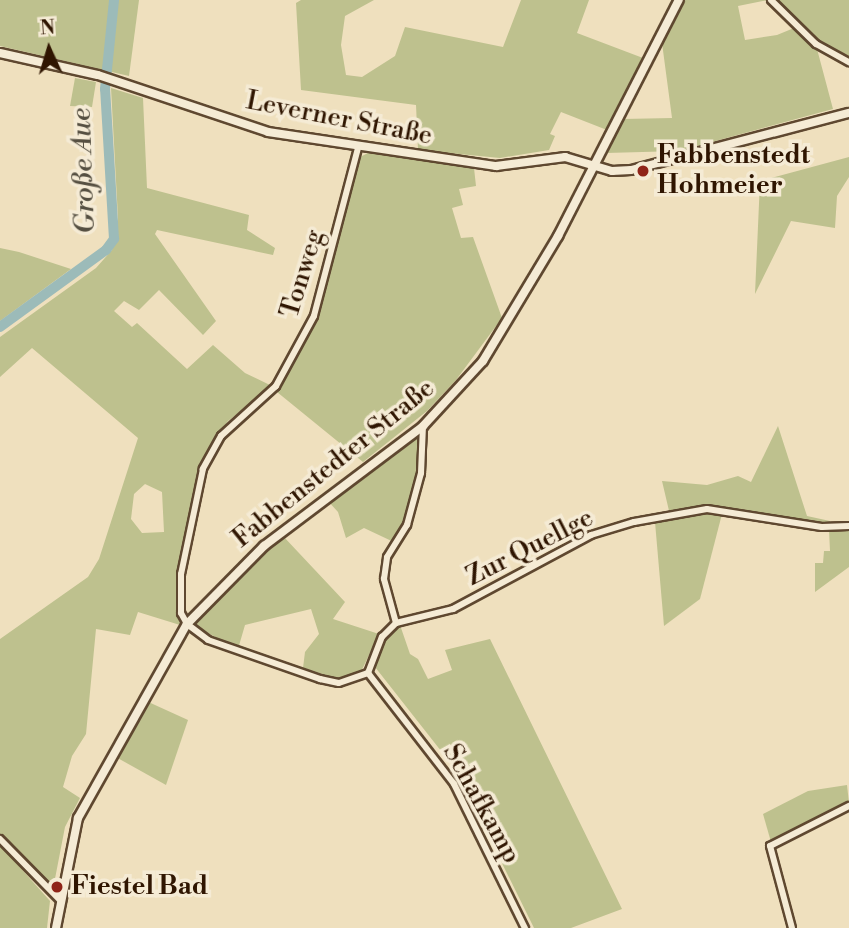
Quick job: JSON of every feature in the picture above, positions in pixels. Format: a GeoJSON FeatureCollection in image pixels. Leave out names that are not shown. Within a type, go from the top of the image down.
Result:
{"type":"FeatureCollection","features":[{"type":"Feature","properties":{"kind":"street","name":"Fabbenstedter Straße"},"geometry":{"type":"LineString","coordinates":[[56,928],[78,818],[187,624],[264,546],[423,426],[483,361],[506,326],[594,165],[679,0]]}},
{"type":"Feature","properties":{"kind":"street"},"geometry":{"type":"LineString","coordinates":[[772,0],[816,44],[849,62]]}},
{"type":"Feature","properties":{"kind":"street","name":"Leverner Straße"},"geometry":{"type":"LineString","coordinates":[[0,53],[98,75],[268,132],[358,148],[496,166],[565,157],[612,171],[631,170],[849,113]]}},
{"type":"Feature","properties":{"kind":"street","name":"Tonweg"},"geometry":{"type":"LineString","coordinates":[[187,624],[181,613],[181,574],[203,469],[220,436],[276,386],[314,316],[358,148]]}},
{"type":"Feature","properties":{"kind":"street"},"geometry":{"type":"LineString","coordinates":[[187,624],[208,640],[320,679],[339,683],[368,673],[382,637],[397,623],[384,579],[387,556],[407,525],[421,473],[423,426]]}},
{"type":"Feature","properties":{"kind":"street","name":"Zur Quellge"},"geometry":{"type":"LineString","coordinates":[[397,623],[453,609],[591,535],[634,522],[707,509],[822,527],[849,526]]}},
{"type":"Feature","properties":{"kind":"street","name":"Schafkamp"},"geometry":{"type":"LineString","coordinates":[[368,673],[454,783],[525,928]]}},
{"type":"Feature","properties":{"kind":"street"},"geometry":{"type":"LineString","coordinates":[[792,928],[770,846],[849,806]]}},
{"type":"Feature","properties":{"kind":"street"},"geometry":{"type":"LineString","coordinates":[[0,839],[60,900]]}},
{"type":"Feature","properties":{"kind":"green space"},"geometry":{"type":"Polygon","coordinates":[[[0,0],[139,0],[129,76],[0,46],[0,0]]]}},
{"type":"Feature","properties":{"kind":"green space"},"geometry":{"type":"Polygon","coordinates":[[[301,0],[374,0],[345,16],[341,45],[346,75],[362,77],[395,56],[405,27],[503,47],[521,0],[589,0],[577,33],[643,58],[607,130],[561,112],[550,134],[555,136],[549,150],[500,158],[418,150],[416,105],[301,90],[296,3],[301,0]]]}},
{"type":"Feature","properties":{"kind":"green space"},"geometry":{"type":"Polygon","coordinates":[[[683,0],[768,0],[738,6],[745,40],[777,35],[794,28],[817,49],[833,109],[679,151],[606,153],[623,119],[672,118],[662,43],[683,0]]]}},
{"type":"Feature","properties":{"kind":"green space"},"geometry":{"type":"Polygon","coordinates":[[[776,0],[849,0],[849,56],[823,44],[776,0]]]}},
{"type":"Feature","properties":{"kind":"green space"},"geometry":{"type":"Polygon","coordinates":[[[75,78],[96,82],[92,107],[70,106],[75,78]]]}},
{"type":"Feature","properties":{"kind":"green space"},"geometry":{"type":"Polygon","coordinates":[[[111,88],[143,98],[147,188],[249,215],[247,230],[275,248],[273,255],[157,230],[155,234],[216,321],[203,335],[159,290],[139,310],[124,301],[114,311],[132,327],[137,323],[187,369],[213,345],[245,373],[272,386],[228,421],[207,450],[179,569],[180,625],[138,612],[130,635],[96,629],[86,734],[72,756],[63,787],[80,798],[65,827],[53,889],[0,835],[0,639],[88,577],[99,559],[138,438],[32,348],[0,377],[0,337],[96,268],[112,250],[118,218],[111,88]],[[145,484],[134,494],[131,519],[142,533],[164,532],[162,492],[145,484]]]}},
{"type":"Feature","properties":{"kind":"green space"},"geometry":{"type":"Polygon","coordinates":[[[368,153],[474,168],[476,186],[459,189],[463,205],[452,208],[461,238],[473,237],[502,318],[456,380],[427,411],[363,462],[277,392],[317,319],[360,157],[368,153]]]}},
{"type":"Feature","properties":{"kind":"green space"},"geometry":{"type":"Polygon","coordinates":[[[849,157],[849,177],[837,196],[835,228],[791,221],[755,294],[760,181],[849,157]]]}},
{"type":"Feature","properties":{"kind":"green space"},"geometry":{"type":"Polygon","coordinates":[[[0,248],[19,252],[71,269],[0,321],[0,248]]]}},
{"type":"Feature","properties":{"kind":"green space"},"geometry":{"type":"Polygon","coordinates":[[[778,426],[807,516],[830,521],[830,525],[707,507],[670,515],[662,481],[707,485],[738,476],[751,482],[778,426]]]}},
{"type":"Feature","properties":{"kind":"green space"},"geometry":{"type":"Polygon","coordinates":[[[420,431],[426,434],[424,473],[413,516],[398,544],[364,528],[346,538],[338,512],[328,501],[420,431]]]}},
{"type":"Feature","properties":{"kind":"green space"},"geometry":{"type":"Polygon","coordinates":[[[704,511],[722,514],[700,599],[664,626],[655,522],[704,511]]]}},
{"type":"Feature","properties":{"kind":"green space"},"geometry":{"type":"Polygon","coordinates":[[[829,530],[849,530],[849,567],[815,592],[815,563],[823,563],[824,551],[830,551],[829,530]]]}},
{"type":"Feature","properties":{"kind":"green space"},"geometry":{"type":"Polygon","coordinates":[[[283,536],[345,602],[333,619],[379,634],[359,676],[342,680],[303,668],[305,652],[319,634],[311,609],[245,625],[238,649],[191,624],[239,574],[283,536]]]}},
{"type":"Feature","properties":{"kind":"green space"},"geometry":{"type":"Polygon","coordinates":[[[400,625],[410,654],[418,659],[428,679],[452,670],[445,650],[490,639],[622,909],[571,928],[534,928],[456,770],[375,667],[387,635],[400,625]]]}},
{"type":"Feature","properties":{"kind":"green space"},"geometry":{"type":"Polygon","coordinates":[[[144,700],[188,720],[166,785],[114,756],[144,700]]]}},
{"type":"Feature","properties":{"kind":"green space"},"geometry":{"type":"Polygon","coordinates":[[[847,785],[849,803],[771,842],[763,814],[808,791],[847,785]]]}},
{"type":"Feature","properties":{"kind":"green space"},"geometry":{"type":"Polygon","coordinates":[[[0,845],[50,901],[47,928],[0,928],[0,845]]]}},
{"type":"Feature","properties":{"kind":"waterway","name":"Große Aue"},"geometry":{"type":"LineString","coordinates":[[0,327],[106,250],[114,239],[105,89],[114,0]]}},
{"type":"Feature","properties":{"kind":"place","name":"Fabbenstedt Hohmeier"},"geometry":{"type":"Point","coordinates":[643,171]}},
{"type":"Feature","properties":{"kind":"place","name":"Fiestel Bad"},"geometry":{"type":"Point","coordinates":[57,887]}}]}
